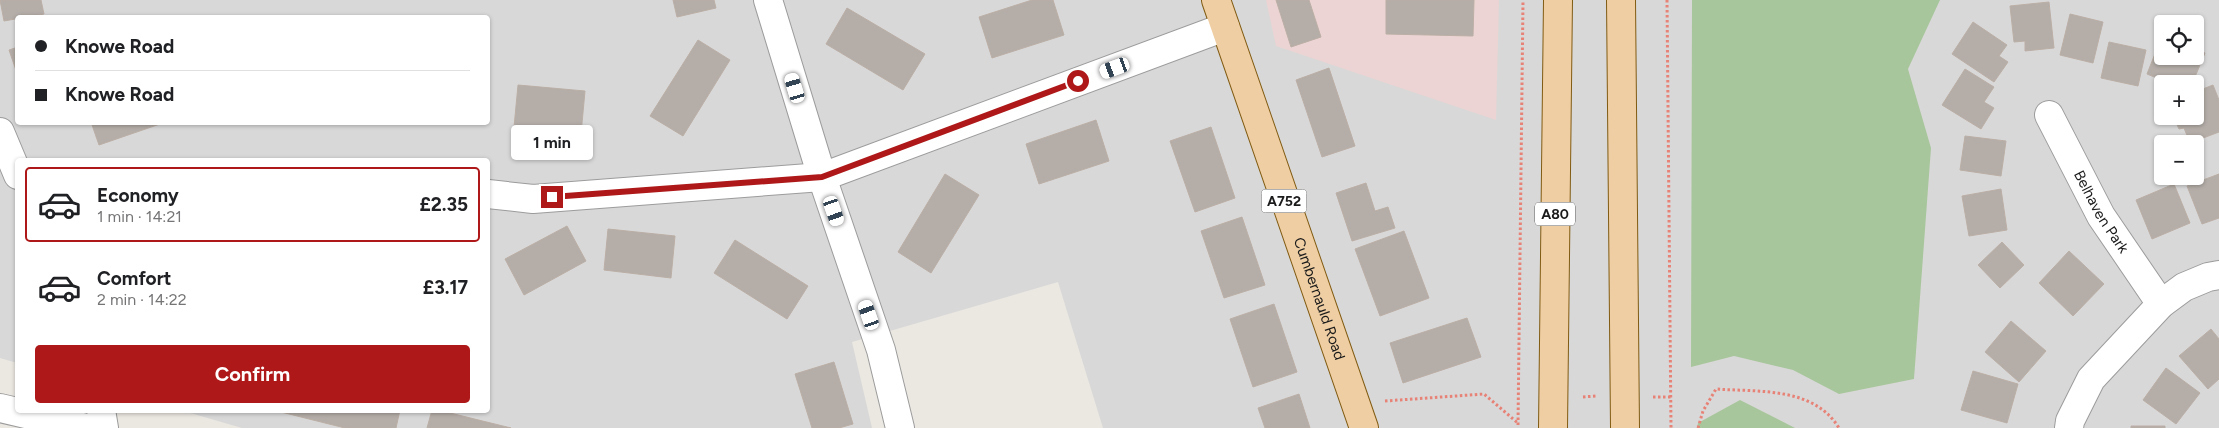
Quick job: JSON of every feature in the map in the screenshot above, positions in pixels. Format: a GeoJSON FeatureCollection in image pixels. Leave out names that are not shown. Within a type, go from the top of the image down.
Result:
{"type":"FeatureCollection","features":[{"type":"Feature","properties":{"kind":"main road","name":"Cumbernauld Road"},"geometry":{"type":"LineString","coordinates":[[1216,0],[1353,403],[1364,428]]}},
{"type":"Feature","properties":{"kind":"main road","name":"A80"},"geometry":{"type":"LineString","coordinates":[[1553,426],[1558,0]]}},
{"type":"Feature","properties":{"kind":"main road"},"geometry":{"type":"LineString","coordinates":[[1621,0],[1625,428]]}},
{"type":"Feature","properties":{"kind":"street"},"geometry":{"type":"LineString","coordinates":[[768,0],[822,177],[881,350],[900,428]]}},
{"type":"Feature","properties":{"kind":"street"},"geometry":{"type":"LineString","coordinates":[[490,194],[533,199],[822,177],[1225,27]]}},
{"type":"Feature","properties":{"kind":"street","name":"Belhaven Park"},"geometry":{"type":"LineString","coordinates":[[2049,115],[2101,216],[2161,304]]}},
{"type":"Feature","properties":{"kind":"street"},"geometry":{"type":"LineString","coordinates":[[0,132],[15,168]]}},
{"type":"Feature","properties":{"kind":"street"},"geometry":{"type":"LineString","coordinates":[[2069,428],[2070,421],[2091,379],[2161,304],[2184,287],[2208,277],[2219,275]]}},
{"type":"Feature","properties":{"kind":"street"},"geometry":{"type":"LineString","coordinates":[[0,408],[15,411]]}},
{"type":"Feature","properties":{"kind":"street"},"geometry":{"type":"LineString","coordinates":[[22,413],[86,428]]}},
{"type":"Feature","properties":{"kind":"street"},"geometry":{"type":"LineString","coordinates":[[102,413],[104,428]]}},
{"type":"Feature","properties":{"kind":"path"},"geometry":{"type":"LineString","coordinates":[[1518,424],[1523,0]]}},
{"type":"Feature","properties":{"kind":"path"},"geometry":{"type":"LineString","coordinates":[[1667,0],[1671,428]]}},
{"type":"Feature","properties":{"kind":"path"},"geometry":{"type":"LineString","coordinates":[[1698,428],[1703,411],[1716,389],[1797,395],[1831,414],[1839,428]]}},
{"type":"Feature","properties":{"kind":"path"},"geometry":{"type":"LineString","coordinates":[[1353,403],[1484,394],[1518,424],[1553,426]]}},
{"type":"Feature","properties":{"kind":"path"},"geometry":{"type":"LineString","coordinates":[[1584,406],[1583,396],[1672,397]]}},
{"type":"Feature","properties":{"kind":"shaded area"},"geometry":{"type":"Polygon","coordinates":[[[0,0],[2219,0],[2219,428],[1103,428],[1058,282],[852,342],[872,428],[242,428],[190,413],[490,413],[490,158],[15,158],[15,362],[0,358],[0,0]]]}},
{"type":"Feature","properties":{"kind":"shaded area"},"geometry":{"type":"Polygon","coordinates":[[[1266,0],[1499,0],[1496,120],[1276,46],[1266,0]]]}},
{"type":"Feature","properties":{"kind":"green space"},"geometry":{"type":"Polygon","coordinates":[[[1692,0],[1940,0],[1908,69],[1931,148],[1914,379],[1839,394],[1793,370],[1734,356],[1691,367],[1692,0]]]}},
{"type":"Feature","properties":{"kind":"green space"},"geometry":{"type":"Polygon","coordinates":[[[1740,400],[1795,428],[1697,428],[1698,423],[1740,400]]]}},
{"type":"Feature","properties":{"kind":"building"},"geometry":{"type":"Polygon","coordinates":[[[0,0],[41,0],[44,14],[15,15],[15,19],[4,21],[0,0]]]}},
{"type":"Feature","properties":{"kind":"building"},"geometry":{"type":"Polygon","coordinates":[[[673,0],[714,0],[716,8],[677,17],[673,0]]]}},
{"type":"Feature","properties":{"kind":"building"},"geometry":{"type":"Polygon","coordinates":[[[1032,0],[1053,0],[1064,35],[992,58],[979,17],[1032,0]]]}},
{"type":"Feature","properties":{"kind":"building"},"geometry":{"type":"Polygon","coordinates":[[[1276,0],[1309,0],[1321,37],[1291,47],[1276,0]]]}},
{"type":"Feature","properties":{"kind":"building"},"geometry":{"type":"Polygon","coordinates":[[[1386,0],[1474,0],[1473,36],[1386,34],[1386,0]]]}},
{"type":"Feature","properties":{"kind":"building"},"geometry":{"type":"Polygon","coordinates":[[[2049,2],[2054,48],[2025,51],[2025,41],[2014,42],[2010,6],[2049,2]]]}},
{"type":"Feature","properties":{"kind":"building"},"geometry":{"type":"Polygon","coordinates":[[[847,8],[925,54],[903,90],[826,44],[847,8]]]}},
{"type":"Feature","properties":{"kind":"building"},"geometry":{"type":"Polygon","coordinates":[[[2070,14],[2103,22],[2093,63],[2060,55],[2070,14]]]}},
{"type":"Feature","properties":{"kind":"building"},"geometry":{"type":"Polygon","coordinates":[[[1973,22],[2007,45],[1999,56],[2008,62],[1994,82],[1952,54],[1973,22]]]}},
{"type":"Feature","properties":{"kind":"building"},"geometry":{"type":"Polygon","coordinates":[[[698,40],[730,60],[683,136],[650,116],[698,40]]]}},
{"type":"Feature","properties":{"kind":"building"},"geometry":{"type":"Polygon","coordinates":[[[2109,42],[2146,50],[2138,86],[2101,78],[2109,42]]]}},
{"type":"Feature","properties":{"kind":"building"},"geometry":{"type":"Polygon","coordinates":[[[15,48],[15,67],[9,50],[15,48]]]}},
{"type":"Feature","properties":{"kind":"building"},"geometry":{"type":"Polygon","coordinates":[[[2154,56],[2154,65],[2200,65],[2196,75],[2154,75],[2154,77],[2147,74],[2154,56]]]}},
{"type":"Feature","properties":{"kind":"building"},"geometry":{"type":"Polygon","coordinates":[[[1329,68],[1355,146],[1322,157],[1296,80],[1329,68]]]}},
{"type":"Feature","properties":{"kind":"building"},"geometry":{"type":"Polygon","coordinates":[[[1965,69],[1994,87],[1984,102],[1994,108],[1981,129],[1942,105],[1965,69]]]}},
{"type":"Feature","properties":{"kind":"building"},"geometry":{"type":"Polygon","coordinates":[[[518,85],[585,91],[581,134],[514,127],[518,85]]]}},
{"type":"Feature","properties":{"kind":"building"},"geometry":{"type":"Polygon","coordinates":[[[2213,85],[2219,100],[2219,132],[2204,138],[2204,135],[2187,135],[2184,128],[2179,129],[2177,125],[2204,125],[2204,88],[2213,85]]]}},
{"type":"Feature","properties":{"kind":"building"},"geometry":{"type":"Polygon","coordinates":[[[1096,120],[1109,161],[1039,184],[1026,144],[1096,120]]]}},
{"type":"Feature","properties":{"kind":"building"},"geometry":{"type":"Polygon","coordinates":[[[92,125],[157,125],[99,145],[92,125]]]}},
{"type":"Feature","properties":{"kind":"building"},"geometry":{"type":"Polygon","coordinates":[[[1211,127],[1235,198],[1195,212],[1170,141],[1211,127]]]}},
{"type":"Feature","properties":{"kind":"building"},"geometry":{"type":"Polygon","coordinates":[[[1965,136],[2006,141],[2001,176],[1960,170],[1965,136]]]}},
{"type":"Feature","properties":{"kind":"building"},"geometry":{"type":"Polygon","coordinates":[[[945,174],[979,195],[931,273],[898,252],[945,174]]]}},
{"type":"Feature","properties":{"kind":"building"},"geometry":{"type":"Polygon","coordinates":[[[2219,174],[2219,218],[2202,224],[2187,186],[2204,185],[2204,180],[2219,174]]]}},
{"type":"Feature","properties":{"kind":"building"},"geometry":{"type":"Polygon","coordinates":[[[1366,183],[1375,211],[1388,207],[1395,228],[1352,241],[1336,193],[1366,183]]]}},
{"type":"Feature","properties":{"kind":"building"},"geometry":{"type":"Polygon","coordinates":[[[2174,185],[2190,223],[2152,239],[2136,200],[2174,185]]]}},
{"type":"Feature","properties":{"kind":"building"},"geometry":{"type":"Polygon","coordinates":[[[2001,189],[2007,230],[1969,236],[1962,196],[2001,189]]]}},
{"type":"Feature","properties":{"kind":"building"},"geometry":{"type":"Polygon","coordinates":[[[1242,217],[1265,285],[1224,298],[1201,231],[1242,217]]]}},
{"type":"Feature","properties":{"kind":"building"},"geometry":{"type":"Polygon","coordinates":[[[567,226],[586,261],[524,295],[505,259],[567,226]]]}},
{"type":"Feature","properties":{"kind":"building"},"geometry":{"type":"Polygon","coordinates":[[[608,229],[675,236],[671,278],[604,270],[608,229]]]}},
{"type":"Feature","properties":{"kind":"building"},"geometry":{"type":"Polygon","coordinates":[[[1404,231],[1429,298],[1380,316],[1355,249],[1404,231]]]}},
{"type":"Feature","properties":{"kind":"building"},"geometry":{"type":"Polygon","coordinates":[[[735,240],[808,286],[787,319],[714,273],[735,240]]]}},
{"type":"Feature","properties":{"kind":"building"},"geometry":{"type":"Polygon","coordinates":[[[2002,242],[2024,265],[2000,288],[1978,265],[2002,242]]]}},
{"type":"Feature","properties":{"kind":"building"},"geometry":{"type":"Polygon","coordinates":[[[2069,251],[2104,284],[2073,316],[2039,283],[2069,251]]]}},
{"type":"Feature","properties":{"kind":"building"},"geometry":{"type":"Polygon","coordinates":[[[1274,304],[1297,372],[1253,387],[1230,319],[1274,304]]]}},
{"type":"Feature","properties":{"kind":"building"},"geometry":{"type":"Polygon","coordinates":[[[1467,318],[1481,357],[1403,383],[1390,343],[1467,318]]]}},
{"type":"Feature","properties":{"kind":"building"},"geometry":{"type":"Polygon","coordinates":[[[2011,321],[2046,351],[2019,382],[1985,352],[2011,321]]]}},
{"type":"Feature","properties":{"kind":"building"},"geometry":{"type":"Polygon","coordinates":[[[2211,329],[2219,339],[2219,379],[2208,389],[2179,356],[2211,329]]]}},
{"type":"Feature","properties":{"kind":"building"},"geometry":{"type":"Polygon","coordinates":[[[834,362],[853,424],[839,428],[812,428],[795,374],[834,362]]]}},
{"type":"Feature","properties":{"kind":"building"},"geometry":{"type":"Polygon","coordinates":[[[2166,368],[2200,393],[2176,424],[2143,400],[2166,368]]]}},
{"type":"Feature","properties":{"kind":"building"},"geometry":{"type":"Polygon","coordinates":[[[1973,371],[2018,384],[2007,423],[1961,410],[1973,371]]]}},
{"type":"Feature","properties":{"kind":"building"},"geometry":{"type":"Polygon","coordinates":[[[1299,394],[1310,428],[1265,428],[1258,408],[1299,394]]]}},
{"type":"Feature","properties":{"kind":"building"},"geometry":{"type":"Polygon","coordinates":[[[285,413],[399,413],[396,428],[345,428],[285,413]]]}},
{"type":"Feature","properties":{"kind":"building"},"geometry":{"type":"Polygon","coordinates":[[[431,413],[450,413],[511,428],[427,428],[431,413]]]}},
{"type":"Feature","properties":{"kind":"building"},"geometry":{"type":"Polygon","coordinates":[[[2131,426],[2165,426],[2165,428],[2131,428],[2131,426]]]}},
{"type":"Feature","properties":{"kind":"route"},"geometry":{"type":"LineString","coordinates":[[552,197],[822,177],[1078,81]]}}]}
